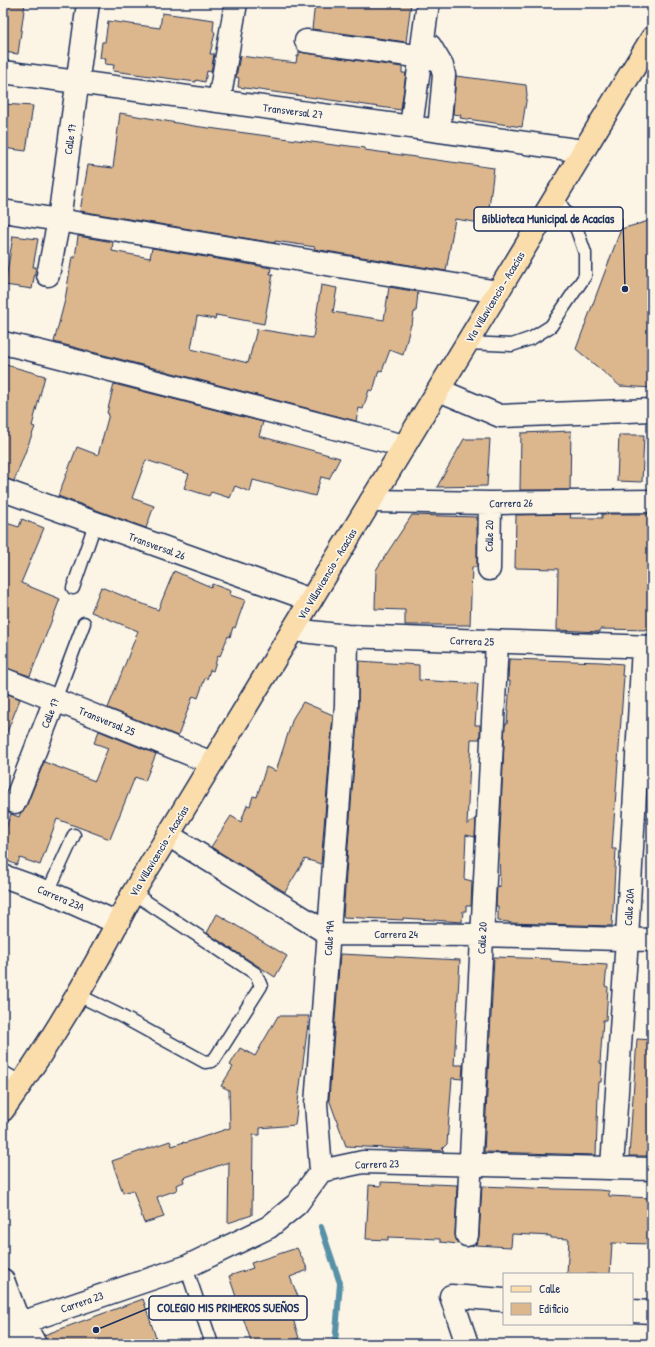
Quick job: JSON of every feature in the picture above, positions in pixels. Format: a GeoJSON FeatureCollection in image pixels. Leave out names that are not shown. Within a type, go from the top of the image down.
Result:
{"type":"FeatureCollection","features":[{"type":"Feature","properties":{"kind":"main road","name":"Vía Villavicencio - Acacías"},"geometry":{"type":"LineString","coordinates":[[3,1110],[78,995],[133,893],[652,38]]}},
{"type":"Feature","properties":{"kind":"street","name":"Calle 17"},"geometry":{"type":"LineString","coordinates":[[48,275],[59,220],[88,3]]}},
{"type":"Feature","properties":{"kind":"street"},"geometry":{"type":"LineString","coordinates":[[219,101],[236,3]]}},
{"type":"Feature","properties":{"kind":"street"},"geometry":{"type":"LineString","coordinates":[[411,126],[429,57],[424,34],[428,3]]}},
{"type":"Feature","properties":{"kind":"street"},"geometry":{"type":"LineString","coordinates":[[306,41],[429,57],[442,66],[444,75],[439,130]]}},
{"type":"Feature","properties":{"kind":"street","name":"Transversal 27"},"geometry":{"type":"LineString","coordinates":[[3,72],[411,126],[583,151]]}},
{"type":"Feature","properties":{"kind":"street"},"geometry":{"type":"LineString","coordinates":[[3,211],[498,292]]}},
{"type":"Feature","properties":{"kind":"street"},"geometry":{"type":"LineString","coordinates":[[3,343],[404,446]]}},
{"type":"Feature","properties":{"kind":"street"},"geometry":{"type":"LineString","coordinates":[[438,390],[500,416],[652,410]]}},
{"type":"Feature","properties":{"kind":"street","name":"Transversal 26"},"geometry":{"type":"LineString","coordinates":[[3,490],[311,600]]}},
{"type":"Feature","properties":{"kind":"street","name":"Carrera 26"},"geometry":{"type":"LineString","coordinates":[[371,501],[490,503],[652,501]]}},
{"type":"Feature","properties":{"kind":"street","name":"Calle 20"},"geometry":{"type":"LineString","coordinates":[[488,569],[490,503]]}},
{"type":"Feature","properties":{"kind":"street","name":"Carrera 25"},"geometry":{"type":"LineString","coordinates":[[292,630],[347,636],[648,647]]}},
{"type":"Feature","properties":{"kind":"street","name":"Calle 19A"},"geometry":{"type":"LineString","coordinates":[[320,1171],[316,1104],[346,705],[347,636]]}},
{"type":"Feature","properties":{"kind":"street","name":"Calle 20"},"geometry":{"type":"LineString","coordinates":[[466,1235],[498,642]]}},
{"type":"Feature","properties":{"kind":"street","name":"Calle 20A"},"geometry":{"type":"LineString","coordinates":[[612,1167],[648,647]]}},
{"type":"Feature","properties":{"kind":"street","name":"Transversal 25"},"geometry":{"type":"LineString","coordinates":[[3,679],[212,763]]}},
{"type":"Feature","properties":{"kind":"street","name":"Calle 17"},"geometry":{"type":"LineString","coordinates":[[15,802],[55,700]]}},
{"type":"Feature","properties":{"kind":"street"},"geometry":{"type":"LineString","coordinates":[[168,835],[329,934]]}},
{"type":"Feature","properties":{"kind":"street","name":"Carrera 23A"},"geometry":{"type":"LineString","coordinates":[[3,876],[48,892],[118,923]]}},
{"type":"Feature","properties":{"kind":"street","name":"Carrera 24"},"geometry":{"type":"LineString","coordinates":[[329,934],[482,934],[652,940]]}},
{"type":"Feature","properties":{"kind":"street","name":"Carrera 23"},"geometry":{"type":"LineString","coordinates":[[15,1326],[186,1267],[268,1227],[297,1204],[320,1171],[364,1162],[652,1169]]}},
{"type":"Feature","properties":{"kind":"street"},"geometry":{"type":"LineString","coordinates":[[3,1280],[15,1326],[35,1344]]}},
{"type":"Feature","properties":{"kind":"street"},"geometry":{"type":"LineString","coordinates":[[467,1344],[451,1296],[503,1300]]}},
{"type":"Feature","properties":{"kind":"street"},"geometry":{"type":"LineString","coordinates":[[633,1311],[652,1312]]}},
{"type":"Feature","properties":{"kind":"lane"},"geometry":{"type":"LineString","coordinates":[[467,343],[512,345],[532,338],[550,326],[585,276],[585,253],[577,230],[556,197]]}},
{"type":"Feature","properties":{"kind":"lane"},"geometry":{"type":"LineString","coordinates":[[73,588],[95,524]]}},
{"type":"Feature","properties":{"kind":"lane","name":"Calle 17"},"geometry":{"type":"LineString","coordinates":[[55,700],[84,623]]}},
{"type":"Feature","properties":{"kind":"lane"},"geometry":{"type":"LineString","coordinates":[[48,892],[74,835]]}},
{"type":"Feature","properties":{"kind":"lane"},"geometry":{"type":"LineString","coordinates":[[78,995],[119,1015],[205,1062],[212,1061],[216,1057],[261,986],[256,974],[133,893]]}},
{"type":"Feature","properties":{"kind":"lane"},"geometry":{"type":"LineString","coordinates":[[3,1072],[22,1083]]}},
{"type":"Feature","properties":{"kind":"lane"},"geometry":{"type":"LineString","coordinates":[[186,1267],[212,1344]]}},
{"type":"Feature","properties":{"kind":"building"},"geometry":{"type":"Polygon","coordinates":[[[3,3],[25,3],[18,54],[3,52],[3,3]]]}},
{"type":"Feature","properties":{"kind":"building"},"geometry":{"type":"Polygon","coordinates":[[[315,3],[411,3],[406,42],[312,29],[315,3]]]}},
{"type":"Feature","properties":{"kind":"building"},"geometry":{"type":"Polygon","coordinates":[[[162,13],[214,20],[213,30],[215,33],[210,54],[214,54],[211,72],[207,71],[205,82],[113,71],[114,65],[105,64],[106,58],[100,58],[102,42],[105,42],[108,21],[160,28],[162,13]]]}},
{"type":"Feature","properties":{"kind":"building"},"geometry":{"type":"Polygon","coordinates":[[[299,52],[402,67],[402,73],[406,73],[401,110],[238,87],[239,78],[236,77],[240,56],[296,63],[299,52]]]}},
{"type":"Feature","properties":{"kind":"building"},"geometry":{"type":"Polygon","coordinates":[[[456,76],[526,85],[527,95],[522,127],[460,118],[461,115],[453,114],[456,76]]]}},
{"type":"Feature","properties":{"kind":"building"},"geometry":{"type":"Polygon","coordinates":[[[3,104],[33,106],[26,151],[3,148],[3,104]]]}},
{"type":"Feature","properties":{"kind":"building"},"geometry":{"type":"Polygon","coordinates":[[[120,113],[194,126],[365,148],[365,150],[494,168],[487,224],[455,219],[446,271],[314,249],[315,247],[275,241],[275,243],[80,211],[88,165],[113,168],[120,113]]]}},
{"type":"Feature","properties":{"kind":"building"},"geometry":{"type":"Polygon","coordinates":[[[652,220],[652,388],[620,386],[576,349],[621,229],[652,220]]]}},
{"type":"Feature","properties":{"kind":"building"},"geometry":{"type":"Polygon","coordinates":[[[13,236],[38,239],[33,267],[36,267],[32,289],[5,285],[13,236]]]}},
{"type":"Feature","properties":{"kind":"building"},"geometry":{"type":"Polygon","coordinates":[[[78,236],[113,242],[112,251],[150,258],[152,248],[271,268],[270,274],[273,274],[264,324],[216,315],[215,319],[197,316],[191,349],[248,363],[257,329],[313,338],[321,285],[337,288],[333,312],[384,320],[389,287],[418,292],[416,312],[414,312],[403,355],[390,350],[382,371],[379,370],[373,391],[369,390],[363,409],[359,408],[356,421],[54,342],[65,300],[72,257],[75,258],[78,236]]]}},
{"type":"Feature","properties":{"kind":"building"},"geometry":{"type":"Polygon","coordinates":[[[3,364],[45,376],[32,426],[35,427],[14,481],[3,478],[3,364]]]}},
{"type":"Feature","properties":{"kind":"building"},"geometry":{"type":"Polygon","coordinates":[[[114,384],[263,422],[259,436],[340,458],[329,479],[321,477],[315,496],[253,480],[250,492],[235,486],[230,498],[211,492],[209,496],[184,488],[189,474],[146,460],[132,498],[154,506],[146,528],[58,496],[77,447],[98,455],[109,414],[107,413],[114,384]]]}},
{"type":"Feature","properties":{"kind":"building"},"geometry":{"type":"Polygon","coordinates":[[[571,431],[570,490],[520,490],[521,433],[571,431]]]}},
{"type":"Feature","properties":{"kind":"building"},"geometry":{"type":"Polygon","coordinates":[[[619,435],[644,435],[642,482],[617,481],[619,435]]]}},
{"type":"Feature","properties":{"kind":"building"},"geometry":{"type":"Polygon","coordinates":[[[464,439],[490,439],[487,486],[437,487],[464,439]]]}},
{"type":"Feature","properties":{"kind":"building"},"geometry":{"type":"Polygon","coordinates":[[[571,514],[570,518],[602,518],[602,514],[652,514],[652,630],[600,629],[600,632],[557,630],[558,569],[515,568],[516,515],[571,514]]]}},
{"type":"Feature","properties":{"kind":"building"},"geometry":{"type":"Polygon","coordinates":[[[412,515],[477,517],[477,567],[472,567],[470,625],[405,625],[405,610],[375,609],[376,570],[412,515]]]}},
{"type":"Feature","properties":{"kind":"building"},"geometry":{"type":"Polygon","coordinates":[[[22,519],[44,528],[21,583],[60,599],[30,676],[3,667],[3,522],[19,527],[22,519]]]}},
{"type":"Feature","properties":{"kind":"building"},"geometry":{"type":"Polygon","coordinates":[[[174,571],[211,587],[212,584],[231,591],[230,595],[245,600],[235,628],[233,627],[230,637],[228,636],[220,656],[218,655],[213,671],[210,670],[207,679],[205,678],[198,698],[193,696],[178,736],[108,708],[138,631],[91,612],[101,587],[158,610],[174,571]]]}},
{"type":"Feature","properties":{"kind":"building"},"geometry":{"type":"Polygon","coordinates":[[[510,659],[623,664],[622,676],[624,676],[612,849],[616,849],[612,926],[509,923],[498,921],[498,906],[496,906],[497,886],[500,887],[499,850],[505,724],[507,724],[510,681],[508,681],[510,659]]]}},
{"type":"Feature","properties":{"kind":"building"},"geometry":{"type":"Polygon","coordinates":[[[359,661],[419,665],[419,680],[478,684],[475,725],[480,725],[480,739],[471,739],[467,825],[476,818],[475,837],[466,835],[464,879],[472,881],[471,906],[466,906],[466,911],[463,911],[462,922],[403,918],[403,920],[343,917],[358,706],[359,661]]]}},
{"type":"Feature","properties":{"kind":"building"},"geometry":{"type":"Polygon","coordinates":[[[3,692],[20,699],[4,740],[3,740],[3,692]]]}},
{"type":"Feature","properties":{"kind":"building"},"geometry":{"type":"Polygon","coordinates":[[[303,702],[333,715],[321,864],[305,859],[285,892],[211,847],[231,816],[241,822],[247,805],[250,806],[253,796],[257,797],[266,767],[276,771],[293,718],[303,702]]]}},
{"type":"Feature","properties":{"kind":"building"},"geometry":{"type":"Polygon","coordinates":[[[99,731],[156,754],[145,781],[135,777],[110,839],[57,819],[40,865],[20,858],[17,865],[3,859],[3,836],[11,814],[19,817],[21,812],[26,807],[44,762],[95,781],[108,748],[94,743],[99,731]]]}},
{"type":"Feature","properties":{"kind":"building"},"geometry":{"type":"Polygon","coordinates":[[[217,914],[287,956],[275,977],[207,933],[217,914]]]}},
{"type":"Feature","properties":{"kind":"building"},"geometry":{"type":"Polygon","coordinates":[[[340,954],[460,960],[454,1065],[463,1065],[462,1079],[452,1078],[447,1144],[442,1149],[444,1151],[346,1146],[329,1099],[340,954]]]}},
{"type":"Feature","properties":{"kind":"building"},"geometry":{"type":"Polygon","coordinates":[[[494,957],[551,959],[551,961],[607,965],[605,986],[608,987],[606,1020],[603,1020],[600,1063],[602,1064],[601,1082],[599,1082],[598,1095],[596,1155],[484,1152],[494,957]]]}},
{"type":"Feature","properties":{"kind":"building"},"geometry":{"type":"Polygon","coordinates":[[[278,1016],[309,1016],[295,1125],[260,1128],[260,1135],[253,1135],[252,1215],[228,1223],[229,1162],[183,1178],[184,1182],[176,1185],[177,1190],[157,1197],[164,1217],[144,1223],[133,1190],[123,1193],[112,1161],[170,1141],[172,1146],[230,1128],[229,1090],[221,1086],[233,1067],[230,1065],[240,1048],[255,1056],[278,1016]]]}},
{"type":"Feature","properties":{"kind":"building"},"geometry":{"type":"Polygon","coordinates":[[[637,1039],[652,1040],[652,1156],[629,1156],[637,1039]]]}},
{"type":"Feature","properties":{"kind":"building"},"geometry":{"type":"Polygon","coordinates":[[[381,1182],[457,1185],[455,1234],[458,1244],[440,1242],[440,1239],[388,1237],[388,1240],[366,1239],[369,1185],[381,1186],[381,1182]]]}},
{"type":"Feature","properties":{"kind":"building"},"geometry":{"type":"Polygon","coordinates":[[[482,1186],[598,1190],[609,1191],[609,1196],[652,1198],[652,1244],[612,1243],[610,1273],[567,1273],[569,1239],[551,1238],[551,1236],[512,1234],[511,1247],[475,1245],[479,1236],[482,1186]]]}},
{"type":"Feature","properties":{"kind":"building"},"geometry":{"type":"Polygon","coordinates":[[[297,1248],[308,1270],[290,1277],[299,1299],[288,1303],[299,1338],[282,1344],[252,1344],[229,1276],[253,1268],[251,1263],[297,1248]]]}},
{"type":"Feature","properties":{"kind":"building"},"geometry":{"type":"Polygon","coordinates":[[[143,1299],[158,1344],[47,1344],[44,1335],[143,1299]]]}},
{"type":"Feature","properties":{"kind":"waterway"},"geometry":{"type":"LineString","coordinates":[[321,1227],[340,1283],[335,1344]]}},
{"type":"Feature","properties":{"kind":"place","name":"Biblioteca Municipal de Acacías"},"geometry":{"type":"Point","coordinates":[625,289]}},
{"type":"Feature","properties":{"kind":"place","name":"COLEGIO MIS PRIMEROS SUEÑOS"},"geometry":{"type":"Point","coordinates":[96,1330]}}]}
